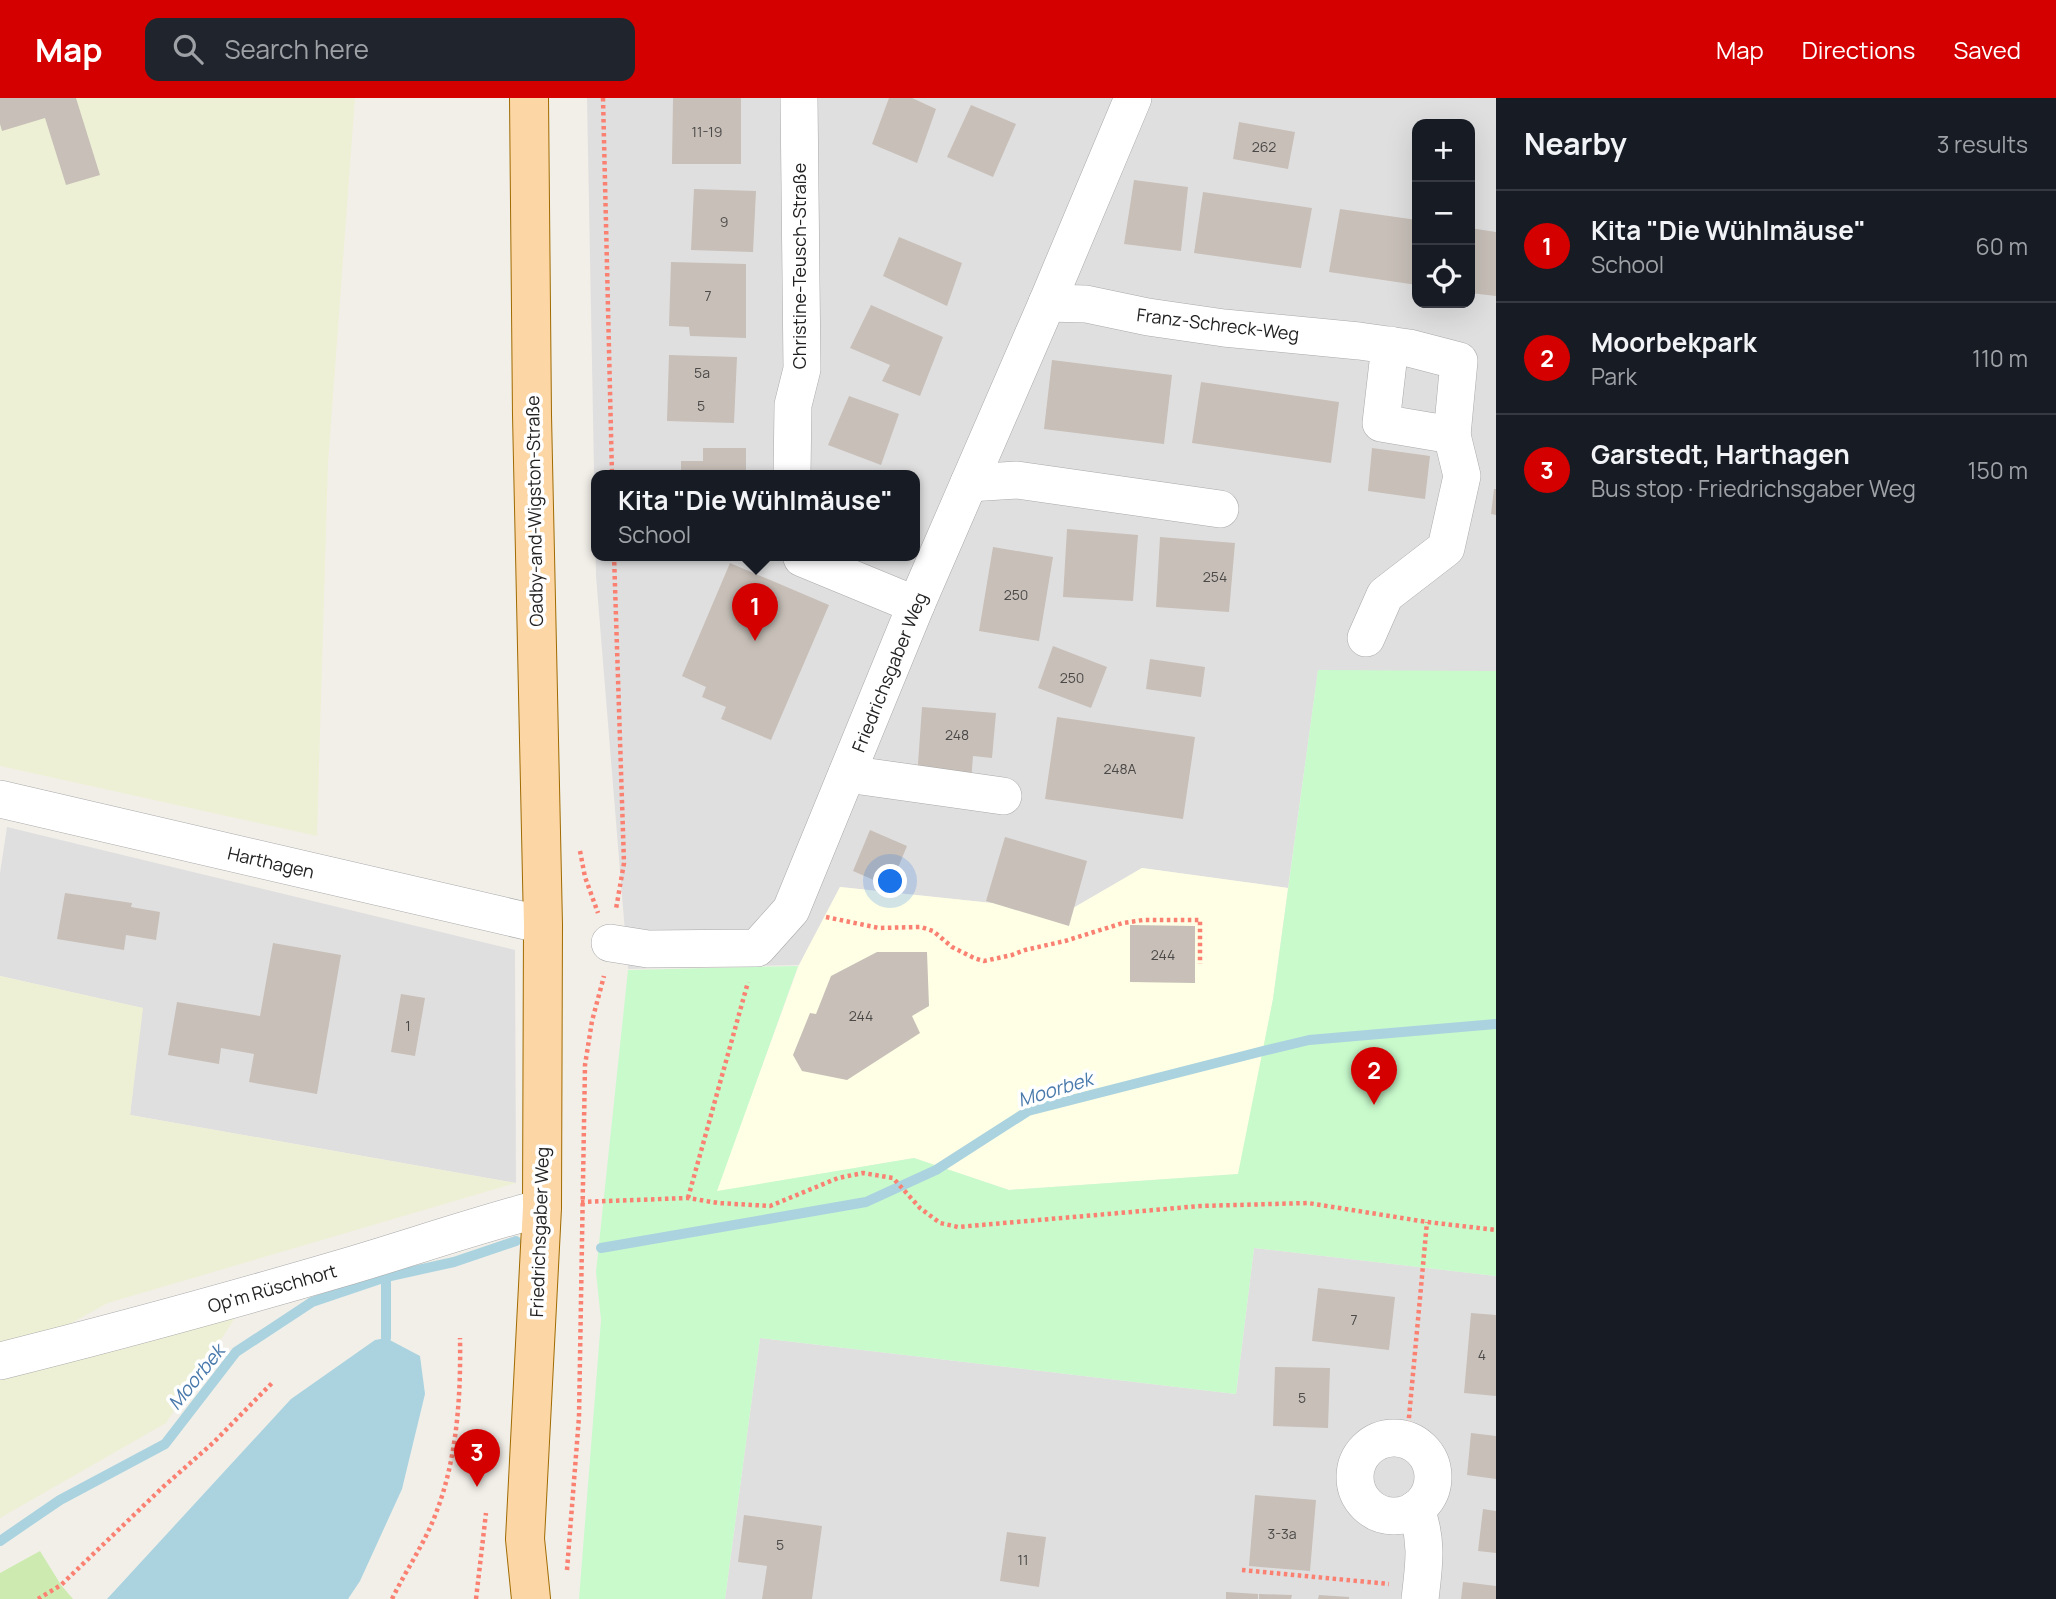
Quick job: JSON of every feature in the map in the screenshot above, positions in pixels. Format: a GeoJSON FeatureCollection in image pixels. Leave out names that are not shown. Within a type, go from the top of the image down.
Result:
{"type":"FeatureCollection","features":[{"type":"Feature","properties":{"kind":"main road","name":"Oadby-and-Wigston-Straße"},"geometry":{"type":"LineString","coordinates":[[529,98],[532,415],[543,925]]}},
{"type":"Feature","properties":{"kind":"main road","name":"Friedrichsgaber Weg"},"geometry":{"type":"LineString","coordinates":[[525,1539],[542,1208],[543,925]]}},
{"type":"Feature","properties":{"kind":"main road"},"geometry":{"type":"LineString","coordinates":[[508,1599],[525,1539]]}},
{"type":"Feature","properties":{"kind":"main road"},"geometry":{"type":"LineString","coordinates":[[525,1539],[531,1599]]}},
{"type":"Feature","properties":{"kind":"street","name":"Christine-Teusch-Straße"},"geometry":{"type":"LineString","coordinates":[[792,470],[793,405],[802,369],[799,98]]}},
{"type":"Feature","properties":{"kind":"street","name":"Friedrichsgaber Weg"},"geometry":{"type":"LineString","coordinates":[[757,948],[791,909],[916,605],[1133,98]]}},
{"type":"Feature","properties":{"kind":"street","name":"Franz-Schreck-Weg"},"geometry":{"type":"LineString","coordinates":[[1047,303],[1086,304],[1148,317],[1224,328],[1390,345],[1459,360],[1452,435]]}},
{"type":"Feature","properties":{"kind":"street"},"geometry":{"type":"LineString","coordinates":[[1366,638],[1385,595],[1446,548],[1462,476],[1452,435],[1381,423],[1390,345]]}},
{"type":"Feature","properties":{"kind":"street"},"geometry":{"type":"LineString","coordinates":[[969,483],[1017,480],[1220,509]]}},
{"type":"Feature","properties":{"kind":"street"},"geometry":{"type":"LineString","coordinates":[[809,561],[916,605]]}},
{"type":"Feature","properties":{"kind":"street"},"geometry":{"type":"LineString","coordinates":[[847,774],[1003,796]]}},
{"type":"Feature","properties":{"kind":"street","name":"Harthagen"},"geometry":{"type":"LineString","coordinates":[[0,799],[543,925]]}},
{"type":"Feature","properties":{"kind":"street"},"geometry":{"type":"LineString","coordinates":[[610,943],[648,949],[757,948]]}},
{"type":"Feature","properties":{"kind":"street","name":"Op'm Rüschhort"},"geometry":{"type":"LineString","coordinates":[[0,1361],[275,1288],[542,1208]]}},
{"type":"Feature","properties":{"kind":"street"},"geometry":{"type":"LineString","coordinates":[[1388,1438],[1407,1439],[1423,1449],[1433,1466],[1433,1485],[1425,1502],[1416,1509],[1410,1513],[1391,1516],[1373,1510],[1360,1497],[1355,1478],[1359,1460],[1371,1445],[1388,1438]]}},
{"type":"Feature","properties":{"kind":"street"},"geometry":{"type":"LineString","coordinates":[[1416,1509],[1423,1529],[1425,1554],[1421,1593]]}},
{"type":"Feature","properties":{"kind":"path"},"geometry":{"type":"LineString","coordinates":[[603,98],[612,470]]}},
{"type":"Feature","properties":{"kind":"path"},"geometry":{"type":"LineString","coordinates":[[568,1559],[579,1418],[585,1065],[592,1021],[603,986],[624,863],[614,561]]}},
{"type":"Feature","properties":{"kind":"path"},"geometry":{"type":"LineString","coordinates":[[791,909],[879,928],[920,927],[933,931],[952,947],[984,961],[1123,923],[1143,920],[1200,920],[1200,964]]}},
{"type":"Feature","properties":{"kind":"path"},"geometry":{"type":"LineString","coordinates":[[688,1198],[757,948]]}},
{"type":"Feature","properties":{"kind":"path"},"geometry":{"type":"LineString","coordinates":[[582,1202],[688,1198],[770,1206],[838,1178],[863,1173],[893,1178],[920,1208],[940,1223],[958,1227],[1200,1206],[1308,1203],[1496,1230]]}},
{"type":"Feature","properties":{"kind":"path"},"geometry":{"type":"LineString","coordinates":[[1407,1439],[1427,1222]]}},
{"type":"Feature","properties":{"kind":"path"},"geometry":{"type":"LineString","coordinates":[[392,1599],[437,1513],[449,1469],[460,1378],[460,1338]]}},
{"type":"Feature","properties":{"kind":"path"},"geometry":{"type":"LineString","coordinates":[[38,1599],[61,1586],[215,1442],[274,1381]]}},
{"type":"Feature","properties":{"kind":"path"},"geometry":{"type":"LineString","coordinates":[[477,1599],[486,1513]]}},
{"type":"Feature","properties":{"kind":"path"},"geometry":{"type":"LineString","coordinates":[[1242,1570],[1421,1593]]}},
{"type":"Feature","properties":{"kind":"shaded area"},"geometry":{"type":"Polygon","coordinates":[[[0,98],[355,98],[328,464],[317,836],[0,766],[0,98]]]}},
{"type":"Feature","properties":{"kind":"shaded area"},"geometry":{"type":"Polygon","coordinates":[[[587,98],[1496,98],[1496,671],[1318,671],[1288,888],[1142,868],[1068,911],[840,887],[799,965],[628,969],[596,561],[920,561],[920,470],[594,470],[587,98]]]}},
{"type":"Feature","properties":{"kind":"shaded area"},"geometry":{"type":"Polygon","coordinates":[[[7,827],[515,950],[516,1183],[130,1115],[142,1008],[0,976],[0,873],[7,827]]]}},
{"type":"Feature","properties":{"kind":"shaded area"},"geometry":{"type":"Polygon","coordinates":[[[1142,868],[1288,888],[1273,999],[1239,1174],[1009,1190],[914,1158],[716,1192],[799,965],[840,887],[1068,911],[1142,868]]]}},
{"type":"Feature","properties":{"kind":"shaded area"},"geometry":{"type":"Polygon","coordinates":[[[0,976],[143,1008],[130,1115],[516,1183],[108,1303],[66,1326],[0,1342],[0,976]]]}},
{"type":"Feature","properties":{"kind":"shaded area"},"geometry":{"type":"Polygon","coordinates":[[[1254,1248],[1496,1276],[1496,1599],[725,1599],[760,1338],[1236,1394],[1254,1248]]]}},
{"type":"Feature","properties":{"kind":"shaded area"},"geometry":{"type":"Polygon","coordinates":[[[237,1315],[166,1423],[0,1518],[0,1374],[237,1315]]]}},
{"type":"Feature","properties":{"kind":"green space"},"geometry":{"type":"Polygon","coordinates":[[[1318,670],[1496,671],[1496,1276],[1254,1248],[1236,1394],[760,1338],[725,1599],[579,1599],[601,1320],[596,1272],[628,970],[798,966],[717,1191],[914,1158],[1009,1190],[1238,1174],[1273,999],[1318,670]]]}},
{"type":"Feature","properties":{"kind":"green space"},"geometry":{"type":"Polygon","coordinates":[[[40,1551],[73,1599],[0,1599],[0,1573],[40,1551]]]}},
{"type":"Feature","properties":{"kind":"water"},"geometry":{"type":"Polygon","coordinates":[[[386,1338],[420,1356],[425,1394],[402,1489],[360,1581],[348,1599],[107,1599],[291,1399],[375,1340],[386,1338]]]}},
{"type":"Feature","properties":{"kind":"building"},"geometry":{"type":"Polygon","coordinates":[[[0,98],[76,98],[100,175],[66,185],[45,118],[2,131],[0,98]]]}},
{"type":"Feature","properties":{"kind":"building"},"geometry":{"type":"Polygon","coordinates":[[[673,98],[741,98],[741,164],[672,164],[673,98]]]}},
{"type":"Feature","properties":{"kind":"building"},"geometry":{"type":"Polygon","coordinates":[[[889,98],[912,98],[936,109],[917,163],[872,144],[889,98]]]}},
{"type":"Feature","properties":{"kind":"building"},"geometry":{"type":"Polygon","coordinates":[[[971,105],[1016,124],[993,177],[947,157],[971,105]]]}},
{"type":"Feature","properties":{"kind":"building"},"geometry":{"type":"Polygon","coordinates":[[[1239,122],[1295,132],[1288,169],[1233,159],[1239,122]]]}},
{"type":"Feature","properties":{"kind":"building"},"geometry":{"type":"Polygon","coordinates":[[[1134,180],[1188,187],[1181,251],[1124,244],[1134,180]]]}},
{"type":"Feature","properties":{"kind":"building"},"geometry":{"type":"Polygon","coordinates":[[[694,189],[756,191],[753,252],[691,250],[694,189]]]}},
{"type":"Feature","properties":{"kind":"building"},"geometry":{"type":"Polygon","coordinates":[[[1203,192],[1312,208],[1301,268],[1194,253],[1203,192]]]}},
{"type":"Feature","properties":{"kind":"building"},"geometry":{"type":"Polygon","coordinates":[[[1340,209],[1412,219],[1412,284],[1329,272],[1340,209]]]}},
{"type":"Feature","properties":{"kind":"building"},"geometry":{"type":"Polygon","coordinates":[[[1475,229],[1496,232],[1496,296],[1475,294],[1475,229]]]}},
{"type":"Feature","properties":{"kind":"building"},"geometry":{"type":"Polygon","coordinates":[[[899,237],[962,263],[947,306],[883,276],[899,237]]]}},
{"type":"Feature","properties":{"kind":"building"},"geometry":{"type":"Polygon","coordinates":[[[671,262],[746,264],[746,338],[690,336],[689,327],[669,326],[671,262]]]}},
{"type":"Feature","properties":{"kind":"building"},"geometry":{"type":"Polygon","coordinates":[[[871,305],[943,337],[920,396],[882,381],[890,365],[850,348],[871,305]]]}},
{"type":"Feature","properties":{"kind":"building"},"geometry":{"type":"Polygon","coordinates":[[[669,355],[737,357],[734,423],[667,421],[669,355]]]}},
{"type":"Feature","properties":{"kind":"building"},"geometry":{"type":"Polygon","coordinates":[[[1052,360],[1172,375],[1164,444],[1044,429],[1052,360]]]}},
{"type":"Feature","properties":{"kind":"building"},"geometry":{"type":"Polygon","coordinates":[[[1201,382],[1339,402],[1331,463],[1192,443],[1201,382]]]}},
{"type":"Feature","properties":{"kind":"building"},"geometry":{"type":"Polygon","coordinates":[[[849,396],[899,414],[881,465],[828,445],[849,396]]]}},
{"type":"Feature","properties":{"kind":"building"},"geometry":{"type":"Polygon","coordinates":[[[703,448],[746,448],[746,470],[681,470],[681,461],[703,461],[703,448]]]}},
{"type":"Feature","properties":{"kind":"building"},"geometry":{"type":"Polygon","coordinates":[[[1372,448],[1430,456],[1425,499],[1368,491],[1372,448]]]}},
{"type":"Feature","properties":{"kind":"building"},"geometry":{"type":"Polygon","coordinates":[[[1496,489],[1496,515],[1491,514],[1496,489]]]}},
{"type":"Feature","properties":{"kind":"building"},"geometry":{"type":"Polygon","coordinates":[[[1067,529],[1138,535],[1133,601],[1063,597],[1067,529]]]}},
{"type":"Feature","properties":{"kind":"building"},"geometry":{"type":"Polygon","coordinates":[[[1160,537],[1235,543],[1229,612],[1156,607],[1160,537]]]}},
{"type":"Feature","properties":{"kind":"building"},"geometry":{"type":"Polygon","coordinates":[[[993,547],[1053,557],[1039,641],[979,631],[993,547]]]}},
{"type":"Feature","properties":{"kind":"building"},"geometry":{"type":"Polygon","coordinates":[[[730,563],[829,605],[771,740],[721,719],[726,707],[702,697],[706,687],[682,676],[730,563]]]}},
{"type":"Feature","properties":{"kind":"building"},"geometry":{"type":"Polygon","coordinates":[[[1053,646],[1107,667],[1091,708],[1038,688],[1053,646]]]}},
{"type":"Feature","properties":{"kind":"building"},"geometry":{"type":"Polygon","coordinates":[[[1150,659],[1205,667],[1201,697],[1146,689],[1150,659]]]}},
{"type":"Feature","properties":{"kind":"building"},"geometry":{"type":"Polygon","coordinates":[[[922,707],[996,713],[992,758],[973,756],[971,782],[917,778],[922,707]]]}},
{"type":"Feature","properties":{"kind":"building"},"geometry":{"type":"Polygon","coordinates":[[[1057,717],[1195,737],[1183,819],[1045,799],[1057,717]]]}},
{"type":"Feature","properties":{"kind":"building"},"geometry":{"type":"Polygon","coordinates":[[[870,830],[907,846],[890,887],[853,871],[870,830]]]}},
{"type":"Feature","properties":{"kind":"building"},"geometry":{"type":"Polygon","coordinates":[[[1005,837],[1087,861],[1069,926],[986,901],[1005,837]]]}},
{"type":"Feature","properties":{"kind":"building"},"geometry":{"type":"Polygon","coordinates":[[[65,893],[132,903],[131,907],[160,912],[156,940],[126,935],[124,950],[57,939],[65,893]]]}},
{"type":"Feature","properties":{"kind":"building"},"geometry":{"type":"Polygon","coordinates":[[[1130,925],[1195,926],[1195,983],[1130,982],[1130,925]]]}},
{"type":"Feature","properties":{"kind":"building"},"geometry":{"type":"Polygon","coordinates":[[[273,943],[341,955],[317,1094],[249,1082],[254,1054],[221,1048],[219,1064],[168,1055],[177,1002],[260,1016],[273,943]]]}},
{"type":"Feature","properties":{"kind":"building"},"geometry":{"type":"Polygon","coordinates":[[[877,952],[927,952],[929,1006],[912,1016],[920,1033],[847,1080],[802,1071],[793,1055],[810,1013],[816,1014],[831,976],[877,952]]]}},
{"type":"Feature","properties":{"kind":"building"},"geometry":{"type":"Polygon","coordinates":[[[401,994],[425,998],[415,1056],[391,1052],[401,994]]]}},
{"type":"Feature","properties":{"kind":"building"},"geometry":{"type":"Polygon","coordinates":[[[1318,1288],[1395,1297],[1389,1350],[1312,1341],[1318,1288]]]}},
{"type":"Feature","properties":{"kind":"building"},"geometry":{"type":"Polygon","coordinates":[[[1471,1313],[1496,1315],[1496,1396],[1464,1393],[1471,1313]]]}},
{"type":"Feature","properties":{"kind":"building"},"geometry":{"type":"Polygon","coordinates":[[[1275,1367],[1330,1368],[1328,1428],[1273,1426],[1275,1367]]]}},
{"type":"Feature","properties":{"kind":"building"},"geometry":{"type":"Polygon","coordinates":[[[1471,1433],[1496,1436],[1496,1479],[1467,1475],[1471,1433]]]}},
{"type":"Feature","properties":{"kind":"building"},"geometry":{"type":"Polygon","coordinates":[[[1255,1495],[1316,1500],[1310,1571],[1249,1566],[1255,1495]]]}},
{"type":"Feature","properties":{"kind":"building"},"geometry":{"type":"Polygon","coordinates":[[[1483,1509],[1496,1511],[1496,1553],[1478,1551],[1483,1509]]]}},
{"type":"Feature","properties":{"kind":"building"},"geometry":{"type":"Polygon","coordinates":[[[744,1515],[822,1526],[812,1599],[762,1599],[767,1566],[738,1562],[744,1515]]]}},
{"type":"Feature","properties":{"kind":"building"},"geometry":{"type":"Polygon","coordinates":[[[1007,1532],[1046,1537],[1039,1587],[1000,1581],[1007,1532]]]}},
{"type":"Feature","properties":{"kind":"building"},"geometry":{"type":"Polygon","coordinates":[[[1463,1582],[1496,1586],[1496,1599],[1461,1599],[1463,1582]]]}},
{"type":"Feature","properties":{"kind":"building"},"geometry":{"type":"Polygon","coordinates":[[[1226,1592],[1258,1594],[1258,1599],[1226,1599],[1226,1592]]]}},
{"type":"Feature","properties":{"kind":"building"},"geometry":{"type":"Polygon","coordinates":[[[1259,1594],[1292,1595],[1291,1599],[1259,1599],[1259,1594]]]}},
{"type":"Feature","properties":{"kind":"building"},"geometry":{"type":"Polygon","coordinates":[[[1319,1595],[1349,1597],[1349,1599],[1318,1599],[1319,1595]]]}},
{"type":"Feature","properties":{"kind":"waterway","name":"Moorbek"},"geometry":{"type":"LineString","coordinates":[[601,1248],[866,1202],[936,1170],[1028,1111],[1263,1051],[1309,1040],[1496,1024]]}},
{"type":"Feature","properties":{"kind":"waterway","name":"Moorbek"},"geometry":{"type":"LineString","coordinates":[[0,1541],[60,1500],[165,1444],[236,1352],[312,1302],[386,1277],[454,1262],[516,1241]]}},
{"type":"Feature","properties":{"kind":"waterway"},"geometry":{"type":"LineString","coordinates":[[386,1277],[386,1338]]}},
{"type":"Feature","properties":{"kind":"place","name":"Kita \"Die Wühlmäuse\""},"geometry":{"type":"Point","coordinates":[755,641]}},
{"type":"Feature","properties":{"kind":"place","name":"Moorbekpark"},"geometry":{"type":"Point","coordinates":[1374,1105]}},
{"type":"Feature","properties":{"kind":"place","name":"Garstedt, Harthagen"},"geometry":{"type":"Point","coordinates":[477,1487]}}]}
